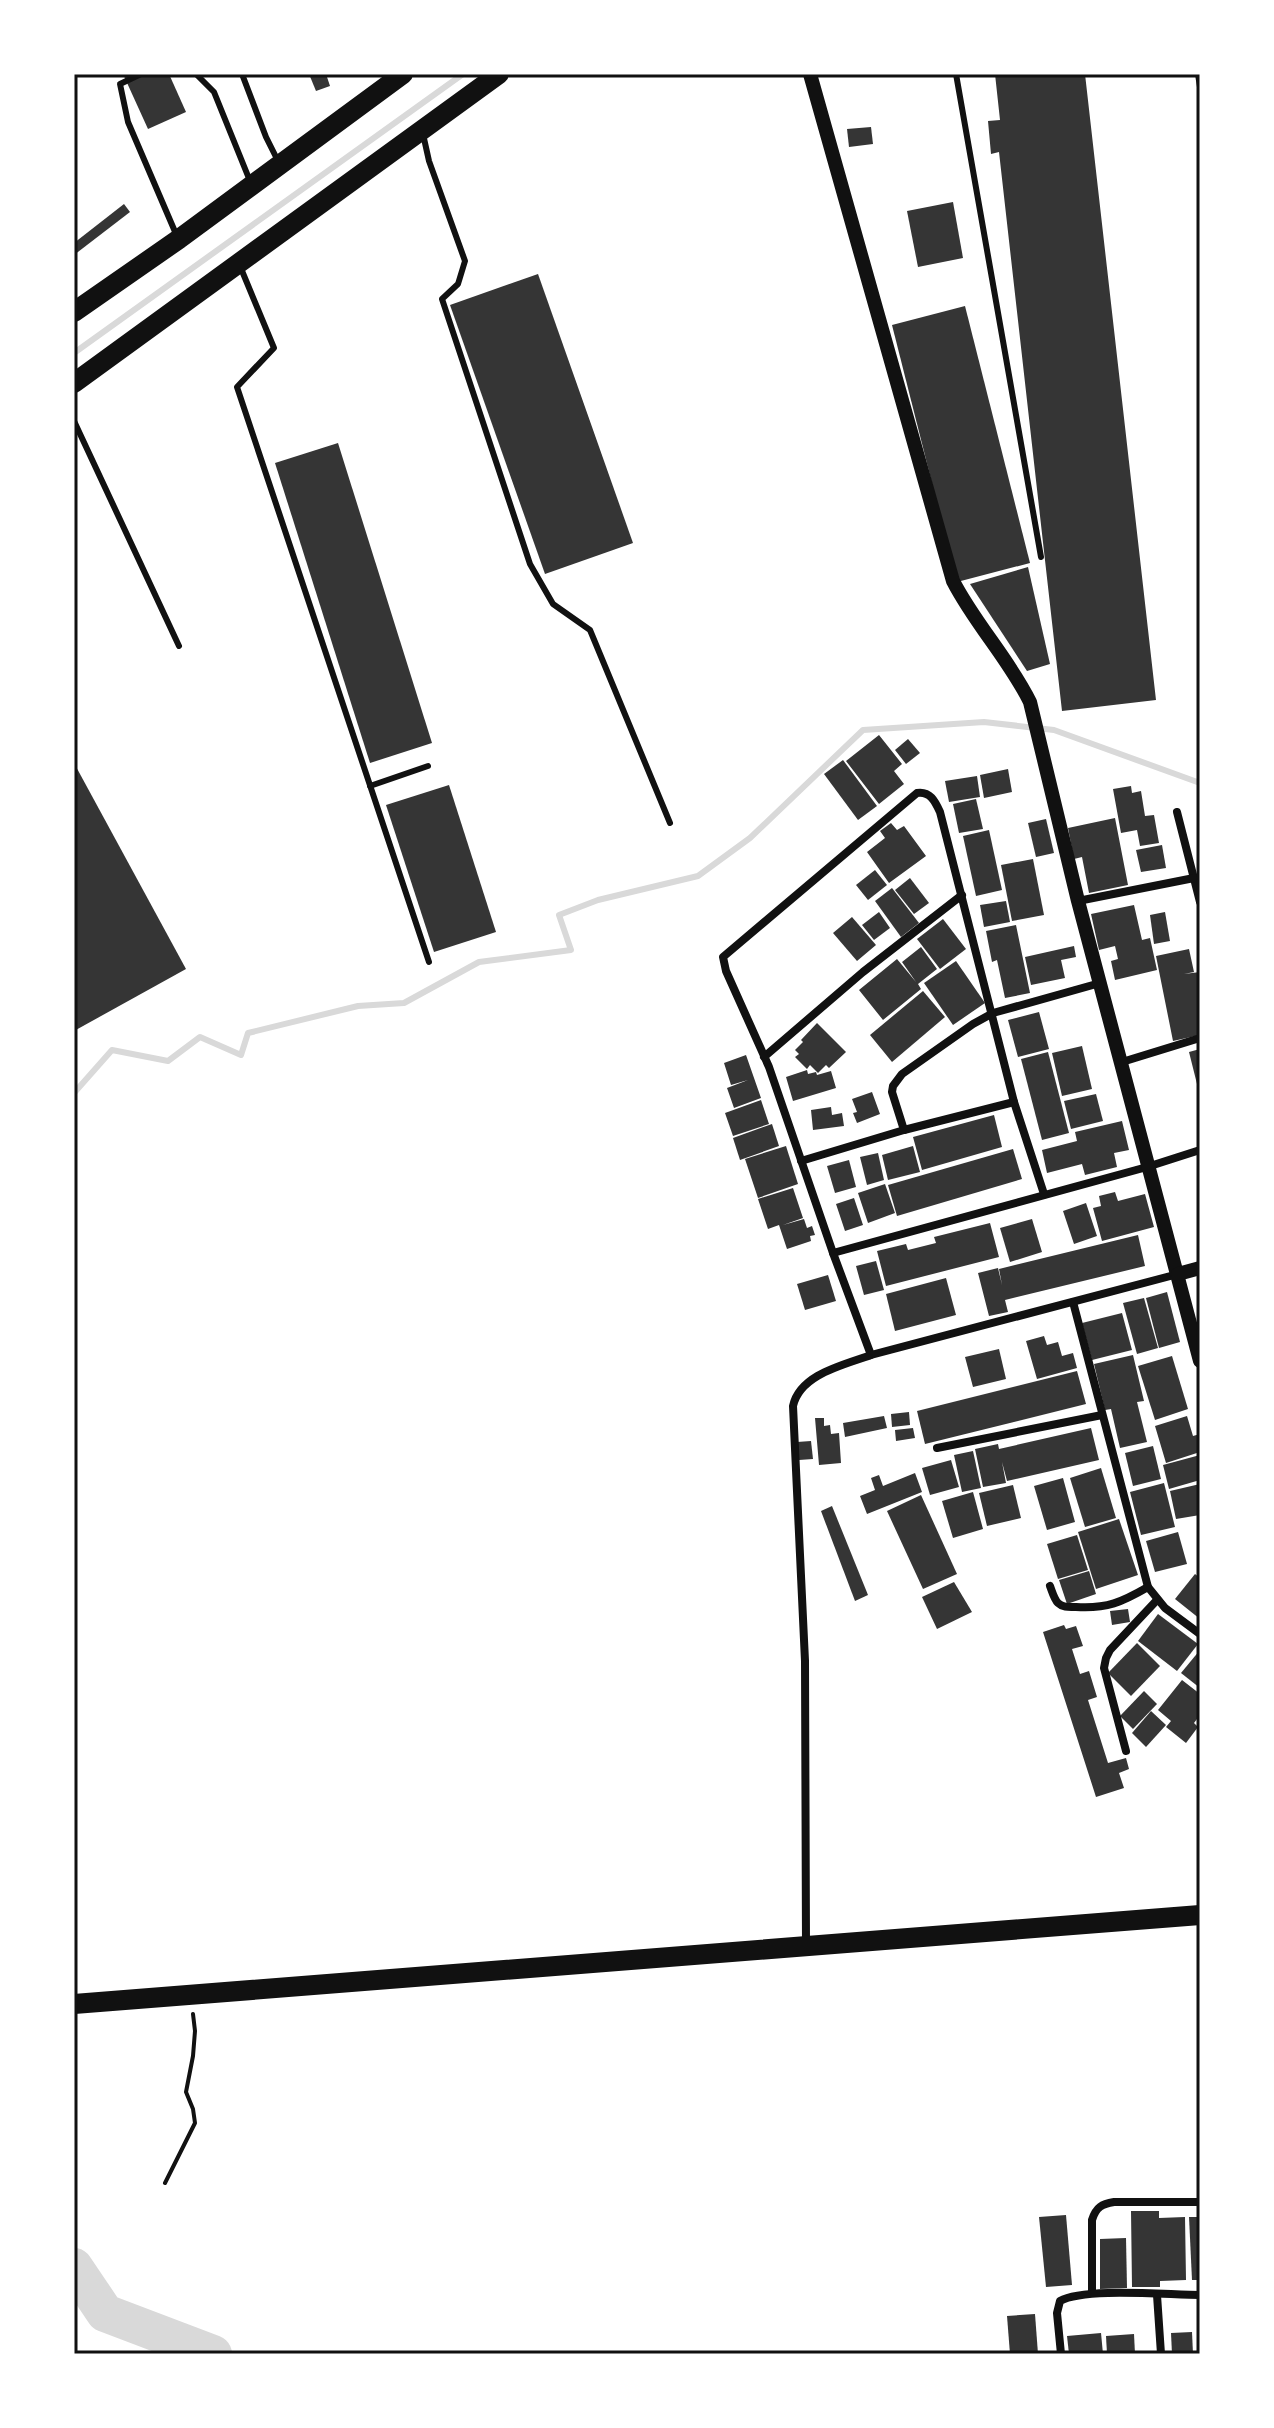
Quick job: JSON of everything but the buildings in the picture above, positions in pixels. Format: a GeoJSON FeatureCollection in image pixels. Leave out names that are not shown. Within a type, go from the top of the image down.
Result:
{"type":"FeatureCollection","features":[{"type":"Feature","properties":{"kind":"main road"},"geometry":{"type":"LineString","coordinates":[[74,312],[403,74]]}},
{"type":"Feature","properties":{"kind":"main road"},"geometry":{"type":"LineString","coordinates":[[74,383],[499,74]]}},
{"type":"Feature","properties":{"kind":"main road"},"geometry":{"type":"LineString","coordinates":[[74,2004],[1200,1915]]}},
{"type":"Feature","properties":{"kind":"street"},"geometry":{"type":"LineString","coordinates":[[810,74],[953,581],[963,601],[1017,676],[1030,702],[1078,901],[1200,1361]]}},
{"type":"Feature","properties":{"kind":"street"},"geometry":{"type":"LineString","coordinates":[[871,1355],[764,1057],[726,971],[723,957],[917,793],[929,795],[940,812],[1014,1102],[1044,1194]]}},
{"type":"Feature","properties":{"kind":"street"},"geometry":{"type":"LineString","coordinates":[[1177,812],[1200,902]]}},
{"type":"Feature","properties":{"kind":"street"},"geometry":{"type":"LineString","coordinates":[[1078,901],[1194,878]]}},
{"type":"Feature","properties":{"kind":"street"},"geometry":{"type":"LineString","coordinates":[[764,1057],[863,972],[962,895]]}},
{"type":"Feature","properties":{"kind":"street"},"geometry":{"type":"LineString","coordinates":[[904,1130],[892,1098],[897,1080],[973,1024],[993,1013],[1100,983]]}},
{"type":"Feature","properties":{"kind":"street"},"geometry":{"type":"LineString","coordinates":[[1122,1062],[1200,1038]]}},
{"type":"Feature","properties":{"kind":"street"},"geometry":{"type":"LineString","coordinates":[[801,1161],[1014,1102]]}},
{"type":"Feature","properties":{"kind":"street"},"geometry":{"type":"LineString","coordinates":[[833,1253],[1200,1150]]}},
{"type":"Feature","properties":{"kind":"street"},"geometry":{"type":"LineString","coordinates":[[806,1945],[805,1661],[795,1396],[802,1387],[825,1372],[871,1355],[1200,1268]]}},
{"type":"Feature","properties":{"kind":"street"},"geometry":{"type":"LineString","coordinates":[[1073,1302],[1148,1587],[1173,1615],[1200,1634]]}},
{"type":"Feature","properties":{"kind":"street"},"geometry":{"type":"LineString","coordinates":[[937,1448],[1102,1415]]}},
{"type":"Feature","properties":{"kind":"street"},"geometry":{"type":"LineString","coordinates":[[1050,1586],[1061,1605],[1085,1608],[1122,1602],[1148,1587]]}},
{"type":"Feature","properties":{"kind":"street"},"geometry":{"type":"LineString","coordinates":[[1126,1751],[1104,1668],[1106,1658],[1157,1600]]}},
{"type":"Feature","properties":{"kind":"street"},"geometry":{"type":"LineString","coordinates":[[1092,2293],[1092,2220],[1095,2210],[1114,2202],[1200,2202]]}},
{"type":"Feature","properties":{"kind":"street"},"geometry":{"type":"LineString","coordinates":[[1061,2354],[1057,2313],[1060,2301],[1069,2296],[1092,2293],[1200,2295]]}},
{"type":"Feature","properties":{"kind":"street"},"geometry":{"type":"LineString","coordinates":[[1157,2295],[1161,2354]]}},
{"type":"Feature","properties":{"kind":"lane"},"geometry":{"type":"LineString","coordinates":[[141,74],[120,84],[128,122],[179,239]]}},
{"type":"Feature","properties":{"kind":"lane"},"geometry":{"type":"LineString","coordinates":[[196,74],[214,92],[251,185]]}},
{"type":"Feature","properties":{"kind":"lane"},"geometry":{"type":"LineString","coordinates":[[242,74],[279,164]]}},
{"type":"Feature","properties":{"kind":"lane"},"geometry":{"type":"LineString","coordinates":[[956,74],[1041,557]]}},
{"type":"Feature","properties":{"kind":"lane"},"geometry":{"type":"LineString","coordinates":[[1198,74],[1200,87]]}},
{"type":"Feature","properties":{"kind":"lane"},"geometry":{"type":"LineString","coordinates":[[422,131],[429,161],[465,261],[458,284],[442,299],[530,564],[553,604],[590,630],[670,823]]}},
{"type":"Feature","properties":{"kind":"lane"},"geometry":{"type":"LineString","coordinates":[[239,263],[274,348],[237,387],[429,962]]}},
{"type":"Feature","properties":{"kind":"lane"},"geometry":{"type":"LineString","coordinates":[[74,421],[179,646]]}},
{"type":"Feature","properties":{"kind":"lane"},"geometry":{"type":"LineString","coordinates":[[370,786],[428,766]]}},
{"type":"Feature","properties":{"kind":"path"},"geometry":{"type":"LineString","coordinates":[[165,2183],[195,2123],[186,2092],[195,2031],[191,1995]]}},
{"type":"Feature","properties":{"kind":"waterway"},"geometry":{"type":"LineString","coordinates":[[74,353],[463,74]]}},
{"type":"Feature","properties":{"kind":"waterway"},"geometry":{"type":"LineString","coordinates":[[74,1093],[112,1050],[168,1061],[200,1037],[241,1055],[248,1033],[358,1006],[404,1003],[479,962],[571,950],[559,915],[598,900],[698,876],[750,838],[863,730],[984,722],[1054,730],[1200,783]]}},
{"type":"Feature","properties":{"kind":"waterway"},"geometry":{"type":"LineString","coordinates":[[74,2267],[105,2313],[213,2354]]}}]}
